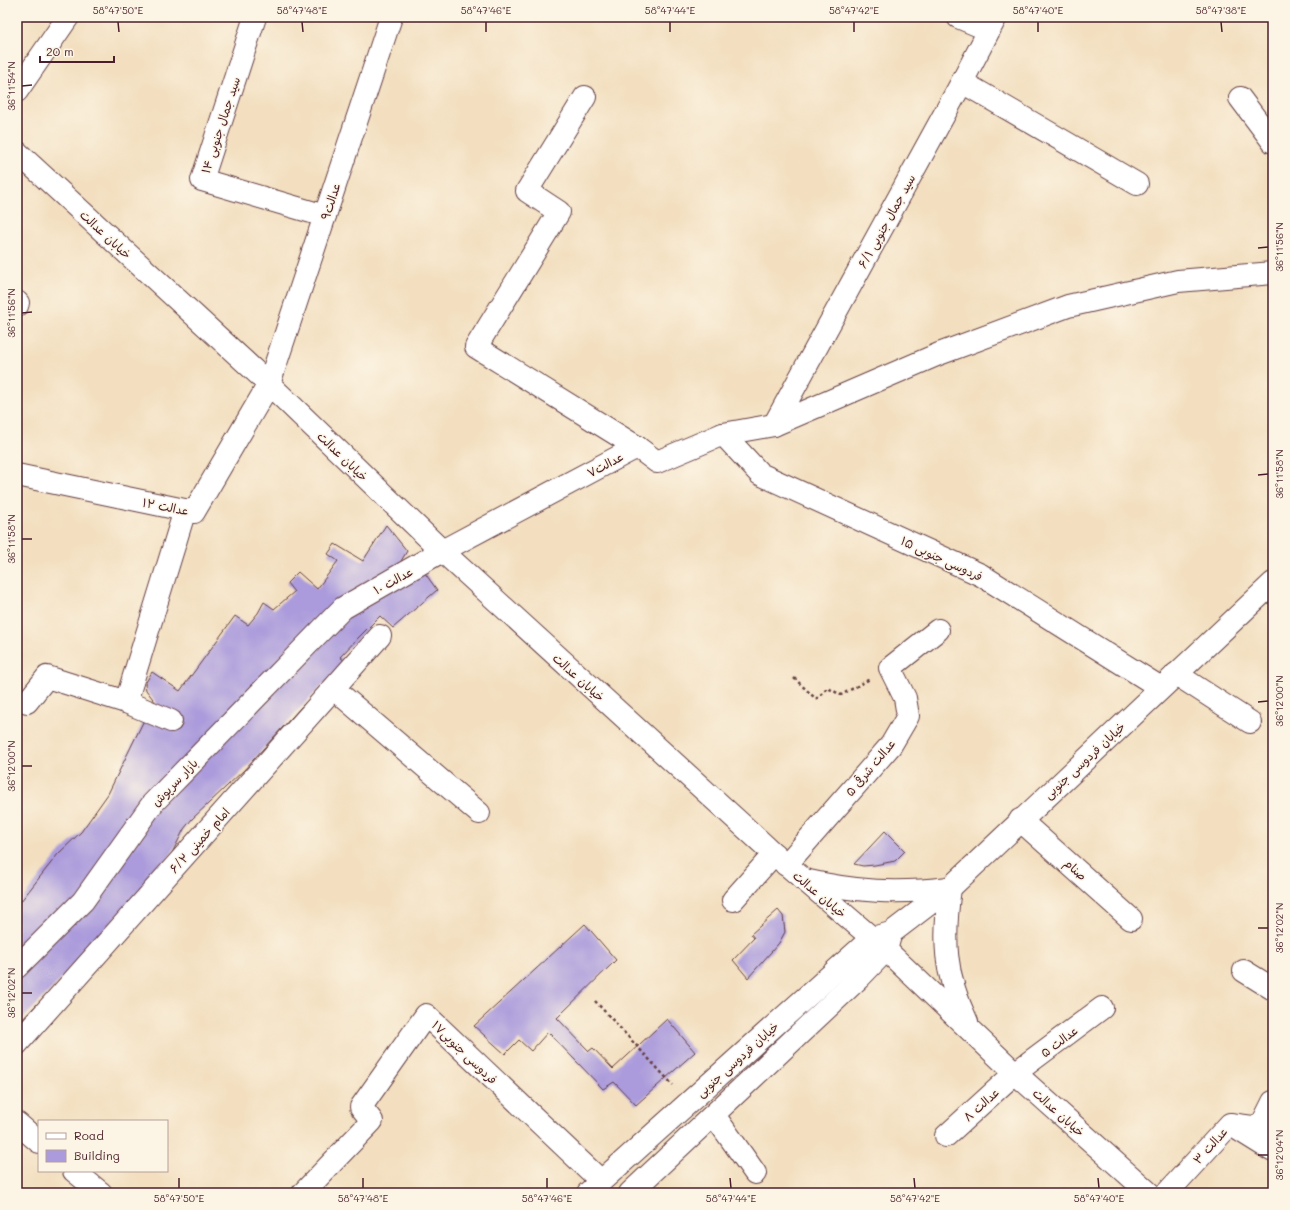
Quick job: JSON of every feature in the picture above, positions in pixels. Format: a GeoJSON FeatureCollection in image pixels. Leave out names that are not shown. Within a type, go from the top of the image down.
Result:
{"type":"FeatureCollection","features":[{"type":"Feature","properties":{"kind":"street"},"geometry":{"type":"LineString","coordinates":[[17,91],[68,17]]}},
{"type":"Feature","properties":{"kind":"street","name":"سید جمال جنوبی ۱۴"},"geometry":{"type":"LineString","coordinates":[[255,17],[202,180],[325,216]]}},
{"type":"Feature","properties":{"kind":"street","name":"عدالت۹"},"geometry":{"type":"LineString","coordinates":[[269,384],[391,17]]}},
{"type":"Feature","properties":{"kind":"street"},"geometry":{"type":"LineString","coordinates":[[958,17],[992,24]]}},
{"type":"Feature","properties":{"kind":"street","name":"سید جمال جنوبی ۶/۱"},"geometry":{"type":"LineString","coordinates":[[774,425],[962,82],[992,24]]}},
{"type":"Feature","properties":{"kind":"street"},"geometry":{"type":"LineString","coordinates":[[962,82],[1137,184]]}},
{"type":"Feature","properties":{"kind":"street"},"geometry":{"type":"LineString","coordinates":[[585,96],[527,191],[559,212],[476,347],[637,447]]}},
{"type":"Feature","properties":{"kind":"street"},"geometry":{"type":"LineString","coordinates":[[1240,98],[1273,142]]}},
{"type":"Feature","properties":{"kind":"street","name":"خیابان عدالت"},"geometry":{"type":"LineString","coordinates":[[17,152],[269,384],[442,551],[780,860],[802,880],[883,940],[973,1034],[1149,1193]]}},
{"type":"Feature","properties":{"kind":"street","name":"عدالت۷"},"geometry":{"type":"LineString","coordinates":[[442,551],[637,447],[657,462],[723,434],[774,425],[939,354],[1068,306],[1178,281],[1273,274]]}},
{"type":"Feature","properties":{"kind":"street"},"geometry":{"type":"LineString","coordinates":[[17,302],[17,306]]}},
{"type":"Feature","properties":{"kind":"street","name":"عدالت ۱۲"},"geometry":{"type":"LineString","coordinates":[[17,475],[194,512],[269,384]]}},
{"type":"Feature","properties":{"kind":"street","name":"فردوسی جنوبی ۱۵"},"geometry":{"type":"LineString","coordinates":[[723,434],[760,474],[981,575],[1169,681],[1250,722]]}},
{"type":"Feature","properties":{"kind":"street"},"geometry":{"type":"LineString","coordinates":[[126,702],[185,510]]}},
{"type":"Feature","properties":{"kind":"street","name":"عدالت ۱۰"},"geometry":{"type":"LineString","coordinates":[[343,608],[442,551]]}},
{"type":"Feature","properties":{"kind":"street","name":"خیابان فردوسی جنوبی"},"geometry":{"type":"LineString","coordinates":[[595,1187],[883,940],[950,888],[1020,820],[1273,583]]}},
{"type":"Feature","properties":{"kind":"street","name":"بازار سرپوش"},"geometry":{"type":"LineString","coordinates":[[17,967],[83,901],[153,803],[343,608]]}},
{"type":"Feature","properties":{"kind":"street"},"geometry":{"type":"LineString","coordinates":[[890,668],[938,630]]}},
{"type":"Feature","properties":{"kind":"street","name":"امام خمینی ۶/۲"},"geometry":{"type":"LineString","coordinates":[[17,1044],[380,636]]}},
{"type":"Feature","properties":{"kind":"street","name":"عدالت شرقی ۵"},"geometry":{"type":"LineString","coordinates":[[732,900],[780,860],[891,745],[908,716],[905,698],[890,668]]}},
{"type":"Feature","properties":{"kind":"street"},"geometry":{"type":"LineString","coordinates":[[27,702],[47,677],[126,702],[171,720]]}},
{"type":"Feature","properties":{"kind":"street"},"geometry":{"type":"LineString","coordinates":[[334,689],[479,813]]}},
{"type":"Feature","properties":{"kind":"street","name":"صنام"},"geometry":{"type":"LineString","coordinates":[[1020,820],[1131,919]]}},
{"type":"Feature","properties":{"kind":"street"},"geometry":{"type":"LineString","coordinates":[[802,880],[838,888],[876,892],[913,892],[950,888],[945,925],[947,963],[956,1000],[973,1034]]}},
{"type":"Feature","properties":{"kind":"street","name":"خیابان فردوسی جنوبی"},"geometry":{"type":"LineString","coordinates":[[630,1193],[860,978],[883,940]]}},
{"type":"Feature","properties":{"kind":"street"},"geometry":{"type":"LineString","coordinates":[[1244,971],[1273,989]]}},
{"type":"Feature","properties":{"kind":"street","name":"عدالت ۵"},"geometry":{"type":"LineString","coordinates":[[1015,1073],[1102,1008]]}},
{"type":"Feature","properties":{"kind":"street","name":"فردوسی جنوبی۱۷"},"geometry":{"type":"LineString","coordinates":[[304,1193],[372,1121],[362,1107],[426,1015],[595,1187]]}},
{"type":"Feature","properties":{"kind":"street","name":"عدالت ۸"},"geometry":{"type":"LineString","coordinates":[[946,1136],[1015,1073]]}},
{"type":"Feature","properties":{"kind":"street","name":"عدالت ۳"},"geometry":{"type":"LineString","coordinates":[[1167,1193],[1230,1124],[1260,1128],[1273,1102]]}},
{"type":"Feature","properties":{"kind":"street"},"geometry":{"type":"LineString","coordinates":[[714,1115],[755,1173]]}},
{"type":"Feature","properties":{"kind":"street"},"geometry":{"type":"LineString","coordinates":[[17,1123],[38,1141]]}},
{"type":"Feature","properties":{"kind":"street"},"geometry":{"type":"LineString","coordinates":[[1230,1124],[1273,1151]]}},
{"type":"Feature","properties":{"kind":"street"},"geometry":{"type":"LineString","coordinates":[[75,1172],[101,1193]]}},
{"type":"Feature","properties":{"kind":"path"},"geometry":{"type":"LineString","coordinates":[[794,678],[816,699],[828,688],[841,695],[890,668]]}},
{"type":"Feature","properties":{"kind":"path"},"geometry":{"type":"LineString","coordinates":[[595,1001],[673,1085]]}},
{"type":"Feature","properties":{"kind":"building"},"geometry":{"type":"Polygon","coordinates":[[[386,525],[407,551],[401,561],[412,575],[422,569],[437,590],[393,628],[380,616],[360,636],[340,657],[346,662],[302,706],[244,770],[192,819],[184,829],[172,853],[163,865],[65,975],[17,1025],[17,906],[58,854],[81,832],[108,794],[146,716],[156,703],[146,690],[145,684],[152,672],[180,691],[235,616],[248,625],[258,613],[264,602],[274,609],[294,592],[287,583],[298,572],[317,589],[338,561],[328,554],[335,544],[363,561],[386,525]]]}},
{"type":"Feature","properties":{"kind":"building"},"geometry":{"type":"Polygon","coordinates":[[[885,831],[905,851],[895,861],[863,866],[854,864],[885,831]]]}},
{"type":"Feature","properties":{"kind":"building"},"geometry":{"type":"Polygon","coordinates":[[[778,910],[783,916],[785,932],[779,943],[748,978],[733,960],[754,938],[751,934],[778,910]]]}},
{"type":"Feature","properties":{"kind":"building"},"geometry":{"type":"Polygon","coordinates":[[[585,924],[616,960],[557,1018],[589,1051],[593,1048],[613,1069],[667,1019],[695,1052],[636,1105],[614,1082],[603,1089],[548,1032],[531,1051],[519,1040],[505,1054],[474,1026],[585,924]]]}}]}
